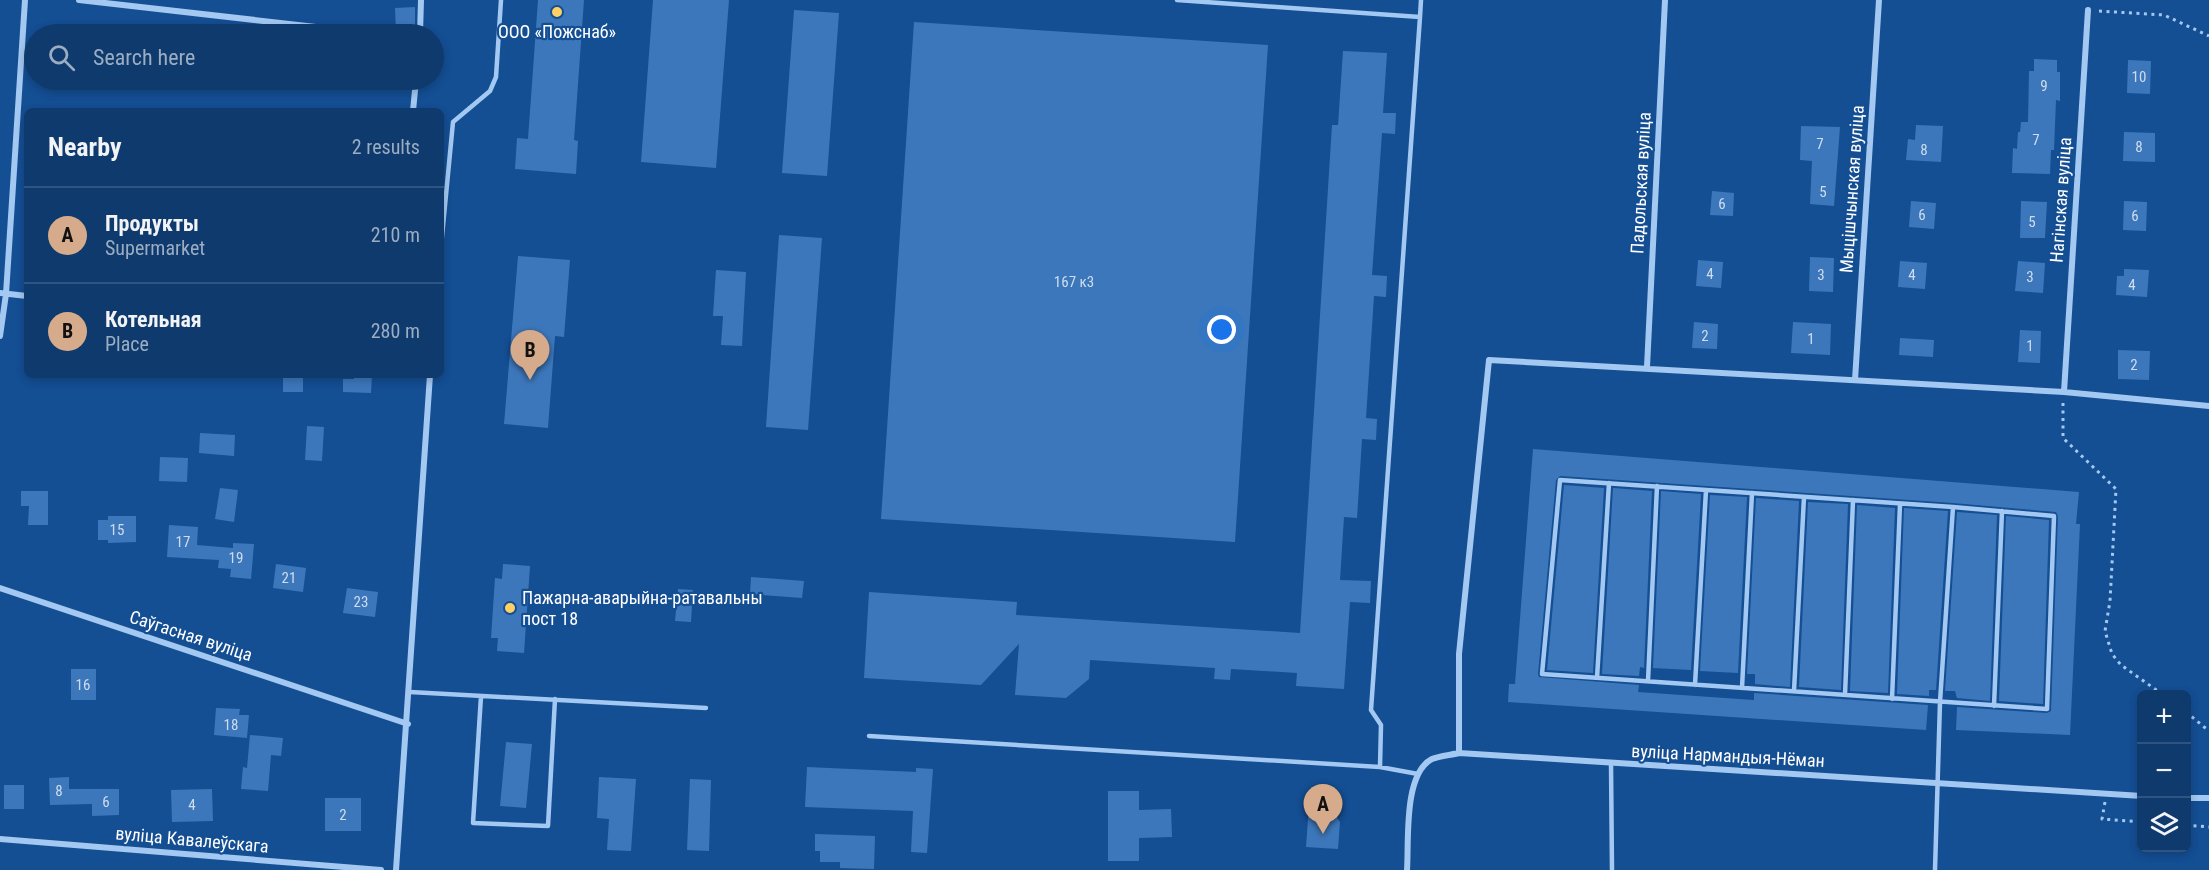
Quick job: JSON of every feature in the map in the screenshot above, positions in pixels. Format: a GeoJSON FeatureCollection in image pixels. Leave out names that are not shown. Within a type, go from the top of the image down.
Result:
{"type":"FeatureCollection","features":[{"type":"Feature","properties":{"kind":"street"},"geometry":{"type":"LineString","coordinates":[[0,336],[25,0]]}},
{"type":"Feature","properties":{"kind":"street"},"geometry":{"type":"LineString","coordinates":[[79,0],[290,24]]}},
{"type":"Feature","properties":{"kind":"street"},"geometry":{"type":"LineString","coordinates":[[420,24],[421,0]]}},
{"type":"Feature","properties":{"kind":"street","name":"Падольская вуліца"},"geometry":{"type":"LineString","coordinates":[[1647,368],[1665,0]]}},
{"type":"Feature","properties":{"kind":"street","name":"Мыцішчынская вуліца"},"geometry":{"type":"LineString","coordinates":[[1855,380],[1879,0]]}},
{"type":"Feature","properties":{"kind":"street","name":"Нагінская вуліца"},"geometry":{"type":"LineString","coordinates":[[2064,392],[2088,10]]}},
{"type":"Feature","properties":{"kind":"street"},"geometry":{"type":"LineString","coordinates":[[413,108],[415,90]]}},
{"type":"Feature","properties":{"kind":"street"},"geometry":{"type":"LineString","coordinates":[[3,293],[24,296]]}},
{"type":"Feature","properties":{"kind":"street"},"geometry":{"type":"LineString","coordinates":[[1459,753],[1459,654],[1489,360],[2064,392],[2209,406]]}},
{"type":"Feature","properties":{"kind":"street"},"geometry":{"type":"LineString","coordinates":[[396,870],[408,724],[430,378]]}},
{"type":"Feature","properties":{"kind":"street","name":"Саўгасная вуліца"},"geometry":{"type":"LineString","coordinates":[[0,588],[408,724]]}},
{"type":"Feature","properties":{"kind":"street","name":"вуліца Нармандыя-Нёман"},"geometry":{"type":"LineString","coordinates":[[1418,774],[1431,760],[1459,753],[2137,796]]}},
{"type":"Feature","properties":{"kind":"street"},"geometry":{"type":"LineString","coordinates":[[1407,870],[1411,790],[1418,774]]}},
{"type":"Feature","properties":{"kind":"street"},"geometry":{"type":"LineString","coordinates":[[2191,798],[2209,798]]}},
{"type":"Feature","properties":{"kind":"street","name":"вуліца Кавалеўскага"},"geometry":{"type":"LineString","coordinates":[[0,839],[381,870]]}},
{"type":"Feature","properties":{"kind":"lane"},"geometry":{"type":"LineString","coordinates":[[444,216],[453,122],[490,91],[496,77],[501,0]]}},
{"type":"Feature","properties":{"kind":"lane"},"geometry":{"type":"LineString","coordinates":[[1177,0],[1420,17]]}},
{"type":"Feature","properties":{"kind":"lane"},"geometry":{"type":"LineString","coordinates":[[1380,767],[1381,725],[1371,710],[1421,0]]}},
{"type":"Feature","properties":{"kind":"lane"},"geometry":{"type":"LineString","coordinates":[[1560,480],[1657,486],[2054,516],[2047,709],[1542,674],[1560,480]]}},
{"type":"Feature","properties":{"kind":"lane"},"geometry":{"type":"LineString","coordinates":[[1597,678],[1609,483]]}},
{"type":"Feature","properties":{"kind":"lane"},"geometry":{"type":"LineString","coordinates":[[1648,681],[1657,486]]}},
{"type":"Feature","properties":{"kind":"lane"},"geometry":{"type":"LineString","coordinates":[[1695,685],[1706,490]]}},
{"type":"Feature","properties":{"kind":"lane"},"geometry":{"type":"LineString","coordinates":[[1742,688],[1752,493]]}},
{"type":"Feature","properties":{"kind":"lane"},"geometry":{"type":"LineString","coordinates":[[1794,692],[1804,497]]}},
{"type":"Feature","properties":{"kind":"lane"},"geometry":{"type":"LineString","coordinates":[[1845,695],[1853,500]]}},
{"type":"Feature","properties":{"kind":"lane"},"geometry":{"type":"LineString","coordinates":[[1892,699],[1900,504]]}},
{"type":"Feature","properties":{"kind":"lane"},"geometry":{"type":"LineString","coordinates":[[1935,870],[1940,702],[1953,507]]}},
{"type":"Feature","properties":{"kind":"lane"},"geometry":{"type":"LineString","coordinates":[[1994,706],[2002,512]]}},
{"type":"Feature","properties":{"kind":"lane"},"geometry":{"type":"LineString","coordinates":[[410,692],[706,708]]}},
{"type":"Feature","properties":{"kind":"lane"},"geometry":{"type":"LineString","coordinates":[[481,696],[473,823],[548,826],[555,699]]}},
{"type":"Feature","properties":{"kind":"lane"},"geometry":{"type":"LineString","coordinates":[[869,736],[1380,767],[1418,774]]}},
{"type":"Feature","properties":{"kind":"lane"},"geometry":{"type":"LineString","coordinates":[[1611,764],[1612,870]]}},
{"type":"Feature","properties":{"kind":"path"},"geometry":{"type":"LineString","coordinates":[[2088,10],[2164,15],[2209,36]]}},
{"type":"Feature","properties":{"kind":"path"},"geometry":{"type":"LineString","coordinates":[[2064,392],[2063,438],[2116,489],[2110,601],[2105,631],[2112,654],[2121,665],[2156,690]]}},
{"type":"Feature","properties":{"kind":"path"},"geometry":{"type":"LineString","coordinates":[[2191,715],[2209,731]]}},
{"type":"Feature","properties":{"kind":"path"},"geometry":{"type":"LineString","coordinates":[[2106,795],[2102,819],[2137,822]]}},
{"type":"Feature","properties":{"kind":"path"},"geometry":{"type":"LineString","coordinates":[[2191,825],[2209,827]]}},
{"type":"Feature","properties":{"kind":"building"},"geometry":{"type":"Polygon","coordinates":[[[538,0],[584,0],[574,140],[578,141],[576,174],[515,169],[517,138],[528,139],[538,0]]]}},
{"type":"Feature","properties":{"kind":"building"},"geometry":{"type":"Polygon","coordinates":[[[653,0],[729,0],[716,168],[641,162],[653,0]]]}},
{"type":"Feature","properties":{"kind":"building"},"geometry":{"type":"Polygon","coordinates":[[[415,7],[415,24],[396,24],[395,8],[415,7]]]}},
{"type":"Feature","properties":{"kind":"building"},"geometry":{"type":"Polygon","coordinates":[[[794,10],[839,13],[827,176],[782,173],[794,10]]]}},
{"type":"Feature","properties":{"kind":"building"},"geometry":{"type":"Polygon","coordinates":[[[914,22],[1268,45],[1235,542],[881,519],[914,22]]]}},
{"type":"Feature","properties":{"kind":"building"},"geometry":{"type":"Polygon","coordinates":[[[1343,51],[1387,53],[1383,113],[1396,113],[1395,134],[1382,133],[1372,275],[1387,276],[1386,297],[1374,296],[1366,418],[1377,419],[1376,440],[1362,439],[1357,518],[1344,517],[1340,580],[1371,581],[1370,603],[1350,602],[1344,689],[1296,686],[1297,673],[1231,669],[1230,680],[1214,679],[1215,668],[1090,660],[1089,679],[1066,698],[1015,695],[1019,644],[981,685],[864,678],[869,592],[1017,602],[1016,615],[1300,633],[1332,125],[1338,125],[1343,51]]]}},
{"type":"Feature","properties":{"kind":"building"},"geometry":{"type":"Polygon","coordinates":[[[2034,59],[2057,60],[2057,72],[2060,72],[2060,101],[2056,100],[2054,150],[2051,150],[2050,174],[2012,173],[2013,148],[2017,149],[2021,122],[2028,122],[2029,71],[2034,71],[2034,59]]]}},
{"type":"Feature","properties":{"kind":"building"},"geometry":{"type":"Polygon","coordinates":[[[2128,60],[2151,61],[2150,94],[2127,93],[2128,60]]]}},
{"type":"Feature","properties":{"kind":"building"},"geometry":{"type":"Polygon","coordinates":[[[1916,125],[1943,126],[1941,162],[1906,160],[1908,139],[1915,140],[1916,125]]]}},
{"type":"Feature","properties":{"kind":"building"},"geometry":{"type":"Polygon","coordinates":[[[1801,126],[1840,127],[1834,206],[1810,204],[1812,161],[1800,160],[1801,126]]]}},
{"type":"Feature","properties":{"kind":"building"},"geometry":{"type":"Polygon","coordinates":[[[2124,132],[2155,133],[2155,162],[2123,161],[2124,132]]]}},
{"type":"Feature","properties":{"kind":"building"},"geometry":{"type":"Polygon","coordinates":[[[1712,191],[1734,193],[1733,216],[1710,215],[1712,191]]]}},
{"type":"Feature","properties":{"kind":"building"},"geometry":{"type":"Polygon","coordinates":[[[1911,201],[1936,203],[1934,229],[1909,227],[1911,201]]]}},
{"type":"Feature","properties":{"kind":"building"},"geometry":{"type":"Polygon","coordinates":[[[2021,201],[2047,202],[2045,238],[2020,238],[2021,201]]]}},
{"type":"Feature","properties":{"kind":"building"},"geometry":{"type":"Polygon","coordinates":[[[2124,201],[2147,202],[2146,231],[2123,230],[2124,201]]]}},
{"type":"Feature","properties":{"kind":"building"},"geometry":{"type":"Polygon","coordinates":[[[779,235],[822,238],[808,430],[766,427],[779,235]]]}},
{"type":"Feature","properties":{"kind":"building"},"geometry":{"type":"Polygon","coordinates":[[[518,256],[570,260],[564,337],[555,336],[548,428],[504,424],[518,256]]]}},
{"type":"Feature","properties":{"kind":"building"},"geometry":{"type":"Polygon","coordinates":[[[1810,257],[1834,258],[1833,292],[1809,291],[1810,257]]]}},
{"type":"Feature","properties":{"kind":"building"},"geometry":{"type":"Polygon","coordinates":[[[1698,260],[1723,262],[1721,288],[1696,286],[1698,260]]]}},
{"type":"Feature","properties":{"kind":"building"},"geometry":{"type":"Polygon","coordinates":[[[1900,261],[1927,263],[1925,289],[1898,287],[1900,261]]]}},
{"type":"Feature","properties":{"kind":"building"},"geometry":{"type":"Polygon","coordinates":[[[2018,261],[2045,263],[2043,293],[2015,291],[2018,261]]]}},
{"type":"Feature","properties":{"kind":"building"},"geometry":{"type":"Polygon","coordinates":[[[2124,269],[2149,270],[2147,297],[2116,295],[2117,276],[2124,276],[2124,269]]]}},
{"type":"Feature","properties":{"kind":"building"},"geometry":{"type":"Polygon","coordinates":[[[716,270],[746,272],[742,346],[721,345],[723,316],[713,316],[716,270]]]}},
{"type":"Feature","properties":{"kind":"building"},"geometry":{"type":"Polygon","coordinates":[[[1694,322],[1718,324],[1717,349],[1692,348],[1694,322]]]}},
{"type":"Feature","properties":{"kind":"building"},"geometry":{"type":"Polygon","coordinates":[[[1793,322],[1831,324],[1830,355],[1791,353],[1793,322]]]}},
{"type":"Feature","properties":{"kind":"building"},"geometry":{"type":"Polygon","coordinates":[[[2020,330],[2041,331],[2040,363],[2018,362],[2020,330]]]}},
{"type":"Feature","properties":{"kind":"building"},"geometry":{"type":"Polygon","coordinates":[[[1900,338],[1934,340],[1933,357],[1899,355],[1900,338]]]}},
{"type":"Feature","properties":{"kind":"building"},"geometry":{"type":"Polygon","coordinates":[[[2118,350],[2150,351],[2149,380],[2118,379],[2118,350]]]}},
{"type":"Feature","properties":{"kind":"building"},"geometry":{"type":"Polygon","coordinates":[[[283,378],[303,378],[303,392],[283,392],[283,378]]]}},
{"type":"Feature","properties":{"kind":"building"},"geometry":{"type":"Polygon","coordinates":[[[372,378],[371,393],[343,392],[343,379],[372,378]]]}},
{"type":"Feature","properties":{"kind":"building"},"geometry":{"type":"Polygon","coordinates":[[[307,426],[324,427],[322,461],[305,460],[307,426]]]}},
{"type":"Feature","properties":{"kind":"building"},"geometry":{"type":"Polygon","coordinates":[[[200,433],[235,435],[234,456],[199,453],[200,433]]]}},
{"type":"Feature","properties":{"kind":"building"},"geometry":{"type":"Polygon","coordinates":[[[1533,449],[2079,492],[2076,524],[2080,524],[2070,735],[1956,730],[1957,707],[2047,713],[2051,711],[2058,516],[2056,512],[1560,476],[1556,480],[1539,677],[1639,685],[1638,692],[1754,700],[1754,693],[1928,705],[1926,730],[1508,702],[1509,684],[1515,684],[1533,449]]]}},
{"type":"Feature","properties":{"kind":"building"},"geometry":{"type":"Polygon","coordinates":[[[160,457],[188,458],[187,482],[159,481],[160,457]]]}},
{"type":"Feature","properties":{"kind":"building"},"geometry":{"type":"Polygon","coordinates":[[[1564,485],[1604,488],[1593,673],[1547,670],[1564,485]]]}},
{"type":"Feature","properties":{"kind":"building"},"geometry":{"type":"Polygon","coordinates":[[[220,488],[238,490],[234,522],[215,519],[220,488]]]}},
{"type":"Feature","properties":{"kind":"building"},"geometry":{"type":"Polygon","coordinates":[[[1613,488],[1652,491],[1644,668],[1640,667],[1639,676],[1602,674],[1613,488]]]}},
{"type":"Feature","properties":{"kind":"building"},"geometry":{"type":"Polygon","coordinates":[[[21,491],[48,491],[48,525],[28,525],[29,506],[21,506],[21,491]]]}},
{"type":"Feature","properties":{"kind":"building"},"geometry":{"type":"Polygon","coordinates":[[[1661,491],[1701,494],[1691,670],[1653,668],[1661,491]]]}},
{"type":"Feature","properties":{"kind":"building"},"geometry":{"type":"Polygon","coordinates":[[[1710,495],[1747,497],[1738,673],[1700,671],[1710,495]]]}},
{"type":"Feature","properties":{"kind":"building"},"geometry":{"type":"Polygon","coordinates":[[[1756,498],[1799,501],[1790,687],[1755,684],[1755,674],[1747,674],[1756,498]]]}},
{"type":"Feature","properties":{"kind":"building"},"geometry":{"type":"Polygon","coordinates":[[[1808,502],[1848,504],[1841,690],[1799,687],[1808,502]]]}},
{"type":"Feature","properties":{"kind":"building"},"geometry":{"type":"Polygon","coordinates":[[[1857,505],[1895,508],[1888,693],[1850,691],[1857,505]]]}},
{"type":"Feature","properties":{"kind":"building"},"geometry":{"type":"Polygon","coordinates":[[[1904,508],[1948,511],[1936,690],[1929,690],[1929,696],[1897,694],[1904,508]]]}},
{"type":"Feature","properties":{"kind":"building"},"geometry":{"type":"Polygon","coordinates":[[[1957,512],[1997,515],[1990,701],[1957,698],[1955,691],[1945,691],[1957,512]]]}},
{"type":"Feature","properties":{"kind":"building"},"geometry":{"type":"Polygon","coordinates":[[[108,516],[136,516],[136,542],[108,543],[108,540],[98,540],[98,520],[108,520],[108,516]]]}},
{"type":"Feature","properties":{"kind":"building"},"geometry":{"type":"Polygon","coordinates":[[[2006,516],[2049,520],[2043,704],[1999,701],[2006,516]]]}},
{"type":"Feature","properties":{"kind":"building"},"geometry":{"type":"Polygon","coordinates":[[[169,525],[198,527],[197,545],[233,548],[233,543],[254,544],[251,579],[230,577],[231,569],[218,568],[219,560],[167,557],[169,525]]]}},
{"type":"Feature","properties":{"kind":"building"},"geometry":{"type":"Polygon","coordinates":[[[276,564],[306,568],[303,592],[273,588],[276,564]]]}},
{"type":"Feature","properties":{"kind":"building","name":"Пажарна-аварыйна-ратавальны пост 18"},"geometry":{"type":"Polygon","coordinates":[[[503,564],[530,566],[524,653],[497,651],[498,638],[491,638],[495,578],[502,579],[503,564]]]}},
{"type":"Feature","properties":{"kind":"building"},"geometry":{"type":"Polygon","coordinates":[[[751,577],[804,581],[802,598],[750,594],[751,577]]]}},
{"type":"Feature","properties":{"kind":"building"},"geometry":{"type":"Polygon","coordinates":[[[347,588],[378,592],[375,617],[343,613],[347,588]]]}},
{"type":"Feature","properties":{"kind":"building"},"geometry":{"type":"Polygon","coordinates":[[[678,589],[693,590],[691,622],[675,621],[678,589]]]}},
{"type":"Feature","properties":{"kind":"building"},"geometry":{"type":"Polygon","coordinates":[[[71,669],[96,669],[96,700],[71,700],[71,669]]]}},
{"type":"Feature","properties":{"kind":"building"},"geometry":{"type":"Polygon","coordinates":[[[216,708],[240,709],[239,715],[249,715],[247,738],[214,735],[216,708]]]}},
{"type":"Feature","properties":{"kind":"building"},"geometry":{"type":"Polygon","coordinates":[[[250,735],[283,738],[281,756],[271,755],[268,791],[241,789],[243,767],[247,768],[250,735]]]}},
{"type":"Feature","properties":{"kind":"building"},"geometry":{"type":"Polygon","coordinates":[[[506,742],[532,744],[526,808],[500,806],[506,742]]]}},
{"type":"Feature","properties":{"kind":"building"},"geometry":{"type":"Polygon","coordinates":[[[807,767],[916,772],[916,768],[933,769],[927,853],[911,852],[913,811],[805,807],[807,767]]]}},
{"type":"Feature","properties":{"kind":"building"},"geometry":{"type":"Polygon","coordinates":[[[69,777],[69,789],[119,789],[119,815],[92,816],[92,804],[50,805],[49,778],[69,777]]]}},
{"type":"Feature","properties":{"kind":"building"},"geometry":{"type":"Polygon","coordinates":[[[599,777],[636,779],[631,851],[607,850],[609,819],[597,818],[599,777]]]}},
{"type":"Feature","properties":{"kind":"building"},"geometry":{"type":"Polygon","coordinates":[[[690,779],[711,780],[709,851],[687,850],[690,779]]]}},
{"type":"Feature","properties":{"kind":"building"},"geometry":{"type":"Polygon","coordinates":[[[4,785],[24,785],[24,809],[4,809],[4,785]]]}},
{"type":"Feature","properties":{"kind":"building"},"geometry":{"type":"Polygon","coordinates":[[[212,789],[213,821],[172,822],[171,790],[212,789]]]}},
{"type":"Feature","properties":{"kind":"building"},"geometry":{"type":"Polygon","coordinates":[[[1108,791],[1139,791],[1139,810],[1171,809],[1172,837],[1139,838],[1139,861],[1108,861],[1108,791]]]}},
{"type":"Feature","properties":{"kind":"building"},"geometry":{"type":"Polygon","coordinates":[[[325,798],[361,798],[361,831],[325,831],[325,798]]]}},
{"type":"Feature","properties":{"kind":"building"},"geometry":{"type":"Polygon","coordinates":[[[1309,805],[1329,806],[1340,822],[1338,849],[1306,847],[1309,805]]]}},
{"type":"Feature","properties":{"kind":"building"},"geometry":{"type":"Polygon","coordinates":[[[815,834],[875,836],[874,869],[840,868],[840,862],[820,862],[820,851],[815,851],[815,834]]]}},
{"type":"Feature","properties":{"kind":"place","name":"ООО «Пожснаб»"},"geometry":{"type":"Point","coordinates":[557,12]}},
{"type":"Feature","properties":{"kind":"place","name":"Котельная"},"geometry":{"type":"Point","coordinates":[530,380]}},
{"type":"Feature","properties":{"kind":"place","name":"Пажарна-аварыйна-ратавальны пост 18"},"geometry":{"type":"Point","coordinates":[510,608]}},
{"type":"Feature","properties":{"kind":"place","name":"Продукты"},"geometry":{"type":"Point","coordinates":[1323,834]}}]}
